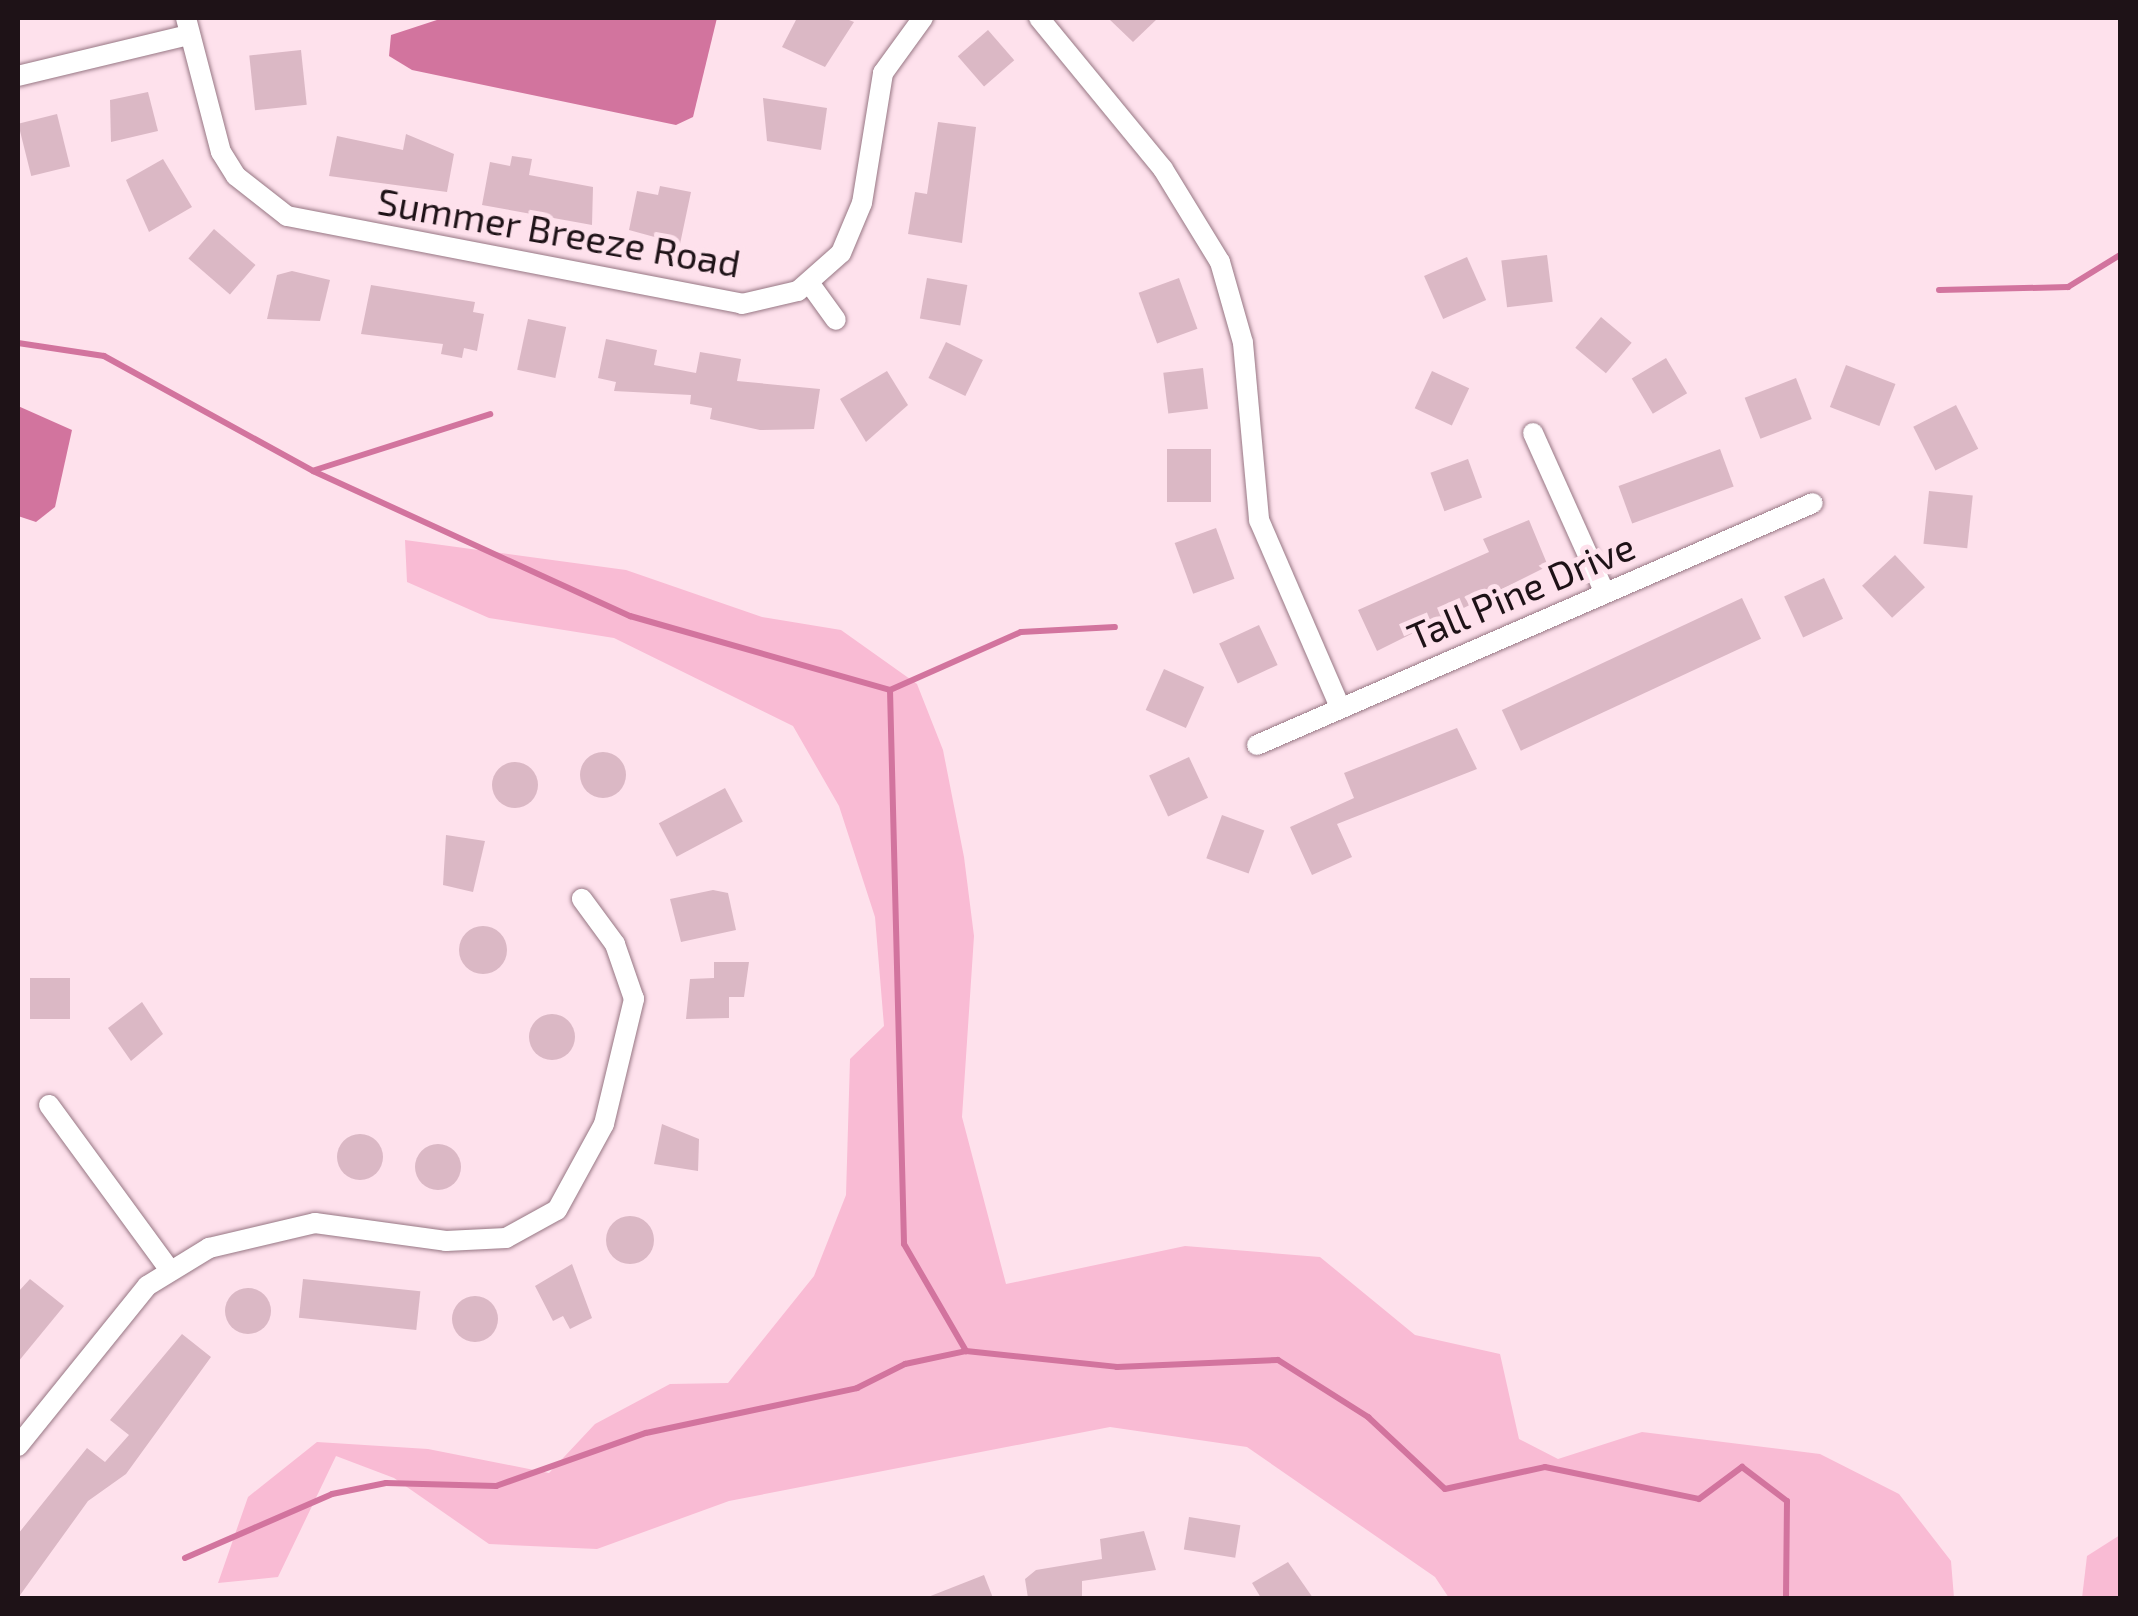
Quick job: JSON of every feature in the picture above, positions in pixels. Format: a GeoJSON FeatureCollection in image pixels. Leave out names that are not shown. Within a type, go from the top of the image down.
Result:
{"type":"FeatureCollection","features":[{"type":"Feature","properties":{"kind":"street"},"geometry":{"type":"LineString","coordinates":[[836,320],[810,284],[854,228],[883,73],[923,18]]}},
{"type":"Feature","properties":{"kind":"street"},"geometry":{"type":"LineString","coordinates":[[1040,18],[1163,168],[1220,262],[1243,342],[1258,520],[1340,707]]}},
{"type":"Feature","properties":{"kind":"street"},"geometry":{"type":"LineString","coordinates":[[18,76],[188,26]]}},
{"type":"Feature","properties":{"kind":"street","name":"Summer Breeze Road"},"geometry":{"type":"LineString","coordinates":[[188,26],[221,152],[236,176],[288,216],[717,303],[768,301],[810,284]]}},
{"type":"Feature","properties":{"kind":"street"},"geometry":{"type":"LineString","coordinates":[[1533,432],[1605,593]]}},
{"type":"Feature","properties":{"kind":"street","name":"Tall Pine Drive"},"geometry":{"type":"LineString","coordinates":[[1257,745],[1813,503]]}},
{"type":"Feature","properties":{"kind":"street"},"geometry":{"type":"LineString","coordinates":[[18,1446],[169,1269],[272,1227],[315,1223],[468,1242],[506,1238],[556,1210],[598,1143],[634,999],[615,944],[582,899]]}},
{"type":"Feature","properties":{"kind":"street"},"geometry":{"type":"LineString","coordinates":[[49,1106],[169,1269]]}},
{"type":"Feature","properties":{"kind":"shaded area"},"geometry":{"type":"Polygon","coordinates":[[[443,18],[717,18],[693,117],[676,125],[412,70],[389,56],[391,35],[443,18]]]}},
{"type":"Feature","properties":{"kind":"shaded area"},"geometry":{"type":"Polygon","coordinates":[[[18,406],[72,430],[55,507],[36,522],[18,516],[18,406]]]}},
{"type":"Feature","properties":{"kind":"shaded area"},"geometry":{"type":"Polygon","coordinates":[[[405,540],[626,570],[762,617],[841,630],[917,684],[943,750],[964,857],[974,936],[962,1117],[1006,1284],[1185,1246],[1320,1257],[1415,1335],[1500,1354],[1519,1439],[1558,1459],[1642,1432],[1820,1454],[1899,1494],[1951,1561],[1954,1598],[1449,1598],[1435,1577],[1247,1447],[1110,1427],[729,1501],[597,1549],[489,1544],[394,1478],[336,1456],[278,1577],[218,1583],[248,1497],[317,1442],[428,1449],[549,1473],[595,1424],[670,1384],[728,1383],[814,1276],[846,1195],[850,1059],[884,1026],[875,917],[839,806],[793,726],[614,638],[489,618],[407,582],[405,540]]]}},
{"type":"Feature","properties":{"kind":"shaded area"},"geometry":{"type":"Polygon","coordinates":[[[2120,1535],[2120,1598],[2082,1598],[2087,1556],[2120,1535]]]}},
{"type":"Feature","properties":{"kind":"building"},"geometry":{"type":"Polygon","coordinates":[[[797,18],[844,18],[854,22],[825,67],[782,47],[797,18]]]}},
{"type":"Feature","properties":{"kind":"building"},"geometry":{"type":"Polygon","coordinates":[[[1108,18],[1158,18],[1133,42],[1108,18]]]}},
{"type":"Feature","properties":{"kind":"building"},"geometry":{"type":"Polygon","coordinates":[[[988,30],[1014,60],[984,86],[958,56],[988,30]]]}},
{"type":"Feature","properties":{"kind":"building"},"geometry":{"type":"Polygon","coordinates":[[[301,50],[307,105],[255,110],[249,55],[301,50]]]}},
{"type":"Feature","properties":{"kind":"building"},"geometry":{"type":"Polygon","coordinates":[[[148,92],[158,131],[111,142],[110,100],[148,92]]]}},
{"type":"Feature","properties":{"kind":"building"},"geometry":{"type":"Polygon","coordinates":[[[763,98],[827,108],[821,150],[767,141],[763,98]]]}},
{"type":"Feature","properties":{"kind":"building"},"geometry":{"type":"Polygon","coordinates":[[[57,114],[70,166],[31,176],[18,124],[57,114]]]}},
{"type":"Feature","properties":{"kind":"building"},"geometry":{"type":"Polygon","coordinates":[[[938,122],[976,127],[962,243],[908,234],[915,192],[927,194],[938,122]]]}},
{"type":"Feature","properties":{"kind":"building"},"geometry":{"type":"Polygon","coordinates":[[[406,134],[454,154],[447,192],[329,176],[337,136],[403,150],[406,134]]]}},
{"type":"Feature","properties":{"kind":"building"},"geometry":{"type":"Polygon","coordinates":[[[512,156],[532,159],[529,175],[593,187],[592,225],[482,205],[490,162],[510,166],[512,156]]]}},
{"type":"Feature","properties":{"kind":"building"},"geometry":{"type":"Polygon","coordinates":[[[163,159],[192,207],[149,232],[126,180],[163,159]]]}},
{"type":"Feature","properties":{"kind":"building"},"geometry":{"type":"Polygon","coordinates":[[[660,186],[691,192],[680,244],[629,230],[637,191],[658,195],[660,186]]]}},
{"type":"Feature","properties":{"kind":"building"},"geometry":{"type":"Polygon","coordinates":[[[214,229],[256,265],[230,295],[188,258],[214,229]]]}},
{"type":"Feature","properties":{"kind":"building"},"geometry":{"type":"Polygon","coordinates":[[[1547,255],[1553,302],[1507,307],[1501,261],[1547,255]]]}},
{"type":"Feature","properties":{"kind":"building"},"geometry":{"type":"Polygon","coordinates":[[[1467,257],[1486,300],[1443,319],[1424,276],[1467,257]]]}},
{"type":"Feature","properties":{"kind":"building"},"geometry":{"type":"Polygon","coordinates":[[[292,271],[330,280],[320,321],[267,319],[277,275],[292,271]]]}},
{"type":"Feature","properties":{"kind":"building"},"geometry":{"type":"Polygon","coordinates":[[[927,278],[967,285],[960,325],[920,318],[927,278]]]}},
{"type":"Feature","properties":{"kind":"building"},"geometry":{"type":"Polygon","coordinates":[[[1179,278],[1197,329],[1157,343],[1139,293],[1179,278]]]}},
{"type":"Feature","properties":{"kind":"building"},"geometry":{"type":"Polygon","coordinates":[[[371,285],[475,302],[473,312],[484,314],[477,351],[464,348],[462,358],[441,354],[443,344],[361,334],[371,285]]]}},
{"type":"Feature","properties":{"kind":"building"},"geometry":{"type":"Polygon","coordinates":[[[1601,317],[1632,343],[1606,373],[1575,348],[1601,317]]]}},
{"type":"Feature","properties":{"kind":"building"},"geometry":{"type":"Polygon","coordinates":[[[528,319],[566,327],[555,378],[517,370],[528,319]]]}},
{"type":"Feature","properties":{"kind":"building"},"geometry":{"type":"Polygon","coordinates":[[[606,339],[657,350],[654,365],[696,373],[700,352],[741,359],[737,381],[820,389],[814,429],[760,430],[710,419],[712,408],[690,404],[691,395],[614,391],[616,382],[598,378],[606,339]]]}},
{"type":"Feature","properties":{"kind":"building"},"geometry":{"type":"Polygon","coordinates":[[[946,342],[983,360],[965,396],[928,378],[946,342]]]}},
{"type":"Feature","properties":{"kind":"building"},"geometry":{"type":"Polygon","coordinates":[[[1666,358],[1687,393],[1653,414],[1632,379],[1666,358]]]}},
{"type":"Feature","properties":{"kind":"building"},"geometry":{"type":"Polygon","coordinates":[[[1846,365],[1895,384],[1879,426],[1830,407],[1846,365]]]}},
{"type":"Feature","properties":{"kind":"building"},"geometry":{"type":"Polygon","coordinates":[[[1203,368],[1208,409],[1168,414],[1163,373],[1203,368]]]}},
{"type":"Feature","properties":{"kind":"building"},"geometry":{"type":"Polygon","coordinates":[[[887,371],[908,405],[866,442],[840,399],[887,371]]]}},
{"type":"Feature","properties":{"kind":"building"},"geometry":{"type":"Polygon","coordinates":[[[1432,371],[1469,388],[1452,425],[1415,408],[1432,371]]]}},
{"type":"Feature","properties":{"kind":"building"},"geometry":{"type":"Polygon","coordinates":[[[1796,378],[1812,419],[1760,439],[1745,398],[1796,378]]]}},
{"type":"Feature","properties":{"kind":"building"},"geometry":{"type":"Polygon","coordinates":[[[1956,405],[1978,449],[1935,470],[1913,427],[1956,405]]]}},
{"type":"Feature","properties":{"kind":"building"},"geometry":{"type":"Polygon","coordinates":[[[1167,449],[1211,449],[1211,502],[1167,502],[1167,449]]]}},
{"type":"Feature","properties":{"kind":"building"},"geometry":{"type":"Polygon","coordinates":[[[1720,449],[1734,487],[1632,524],[1619,486],[1720,449]]]}},
{"type":"Feature","properties":{"kind":"building"},"geometry":{"type":"Polygon","coordinates":[[[1468,459],[1482,498],[1444,511],[1430,473],[1468,459]]]}},
{"type":"Feature","properties":{"kind":"building"},"geometry":{"type":"Polygon","coordinates":[[[1929,491],[1973,496],[1967,548],[1923,544],[1929,491]]]}},
{"type":"Feature","properties":{"kind":"building"},"geometry":{"type":"Polygon","coordinates":[[[1529,520],[1548,566],[1377,651],[1358,610],[1489,552],[1483,539],[1529,520]]]}},
{"type":"Feature","properties":{"kind":"building"},"geometry":{"type":"Polygon","coordinates":[[[1216,528],[1234,579],[1193,594],[1175,543],[1216,528]]]}},
{"type":"Feature","properties":{"kind":"building"},"geometry":{"type":"Polygon","coordinates":[[[1895,555],[1925,587],[1892,618],[1862,586],[1895,555]]]}},
{"type":"Feature","properties":{"kind":"building"},"geometry":{"type":"Polygon","coordinates":[[[1824,578],[1843,619],[1803,637],[1784,597],[1824,578]]]}},
{"type":"Feature","properties":{"kind":"building"},"geometry":{"type":"Polygon","coordinates":[[[1742,598],[1761,639],[1521,751],[1502,710],[1742,598]]]}},
{"type":"Feature","properties":{"kind":"building"},"geometry":{"type":"Polygon","coordinates":[[[1259,625],[1278,665],[1238,683],[1219,644],[1259,625]]]}},
{"type":"Feature","properties":{"kind":"building"},"geometry":{"type":"Polygon","coordinates":[[[1164,669],[1204,687],[1186,728],[1146,710],[1164,669]]]}},
{"type":"Feature","properties":{"kind":"building"},"geometry":{"type":"Polygon","coordinates":[[[1457,728],[1477,769],[1337,824],[1352,857],[1312,875],[1290,827],[1354,798],[1344,773],[1457,728]]]}},
{"type":"Feature","properties":{"kind":"building"},"geometry":{"type":"Polygon","coordinates":[[[603,752],[619,759],[626,775],[619,791],[603,798],[587,791],[580,775],[587,759],[603,752]]]}},
{"type":"Feature","properties":{"kind":"building"},"geometry":{"type":"Polygon","coordinates":[[[1189,757],[1208,798],[1168,816],[1149,776],[1189,757]]]}},
{"type":"Feature","properties":{"kind":"building"},"geometry":{"type":"Polygon","coordinates":[[[515,762],[531,769],[538,785],[531,801],[515,808],[499,801],[492,785],[499,769],[515,762]]]}},
{"type":"Feature","properties":{"kind":"building"},"geometry":{"type":"Polygon","coordinates":[[[725,788],[743,822],[677,857],[659,823],[725,788]]]}},
{"type":"Feature","properties":{"kind":"building"},"geometry":{"type":"Polygon","coordinates":[[[1222,815],[1264,830],[1249,874],[1206,858],[1222,815]]]}},
{"type":"Feature","properties":{"kind":"building"},"geometry":{"type":"Polygon","coordinates":[[[446,835],[485,841],[473,892],[443,885],[446,835]]]}},
{"type":"Feature","properties":{"kind":"building"},"geometry":{"type":"Polygon","coordinates":[[[713,890],[728,893],[736,930],[681,942],[670,899],[713,890]]]}},
{"type":"Feature","properties":{"kind":"building"},"geometry":{"type":"Polygon","coordinates":[[[483,926],[500,933],[507,950],[500,967],[483,974],[466,967],[459,950],[466,933],[483,926]]]}},
{"type":"Feature","properties":{"kind":"building"},"geometry":{"type":"Polygon","coordinates":[[[714,962],[749,962],[744,997],[729,997],[729,1018],[686,1019],[690,979],[714,978],[714,962]]]}},
{"type":"Feature","properties":{"kind":"building"},"geometry":{"type":"Polygon","coordinates":[[[30,978],[70,978],[70,1019],[30,1019],[30,978]]]}},
{"type":"Feature","properties":{"kind":"building"},"geometry":{"type":"Polygon","coordinates":[[[142,1002],[163,1034],[131,1061],[108,1028],[142,1002]]]}},
{"type":"Feature","properties":{"kind":"building"},"geometry":{"type":"Polygon","coordinates":[[[552,1014],[568,1021],[575,1037],[568,1053],[552,1060],[536,1053],[529,1037],[536,1021],[552,1014]]]}},
{"type":"Feature","properties":{"kind":"building"},"geometry":{"type":"Polygon","coordinates":[[[662,1124],[699,1139],[698,1171],[654,1164],[662,1124]]]}},
{"type":"Feature","properties":{"kind":"building"},"geometry":{"type":"Polygon","coordinates":[[[360,1134],[376,1141],[383,1157],[376,1173],[360,1180],[344,1173],[337,1157],[344,1141],[360,1134]]]}},
{"type":"Feature","properties":{"kind":"building"},"geometry":{"type":"Polygon","coordinates":[[[438,1144],[454,1151],[461,1167],[454,1183],[438,1190],[422,1183],[415,1167],[422,1151],[438,1144]]]}},
{"type":"Feature","properties":{"kind":"building"},"geometry":{"type":"Polygon","coordinates":[[[630,1216],[647,1223],[654,1240],[647,1257],[630,1264],[613,1257],[606,1240],[613,1223],[630,1216]]]}},
{"type":"Feature","properties":{"kind":"building"},"geometry":{"type":"Polygon","coordinates":[[[572,1264],[592,1318],[570,1329],[563,1316],[553,1321],[535,1286],[572,1264]]]}},
{"type":"Feature","properties":{"kind":"building"},"geometry":{"type":"Polygon","coordinates":[[[30,1279],[64,1306],[18,1362],[18,1292],[30,1279]]]}},
{"type":"Feature","properties":{"kind":"building"},"geometry":{"type":"Polygon","coordinates":[[[303,1279],[420,1291],[416,1330],[299,1318],[303,1279]]]}},
{"type":"Feature","properties":{"kind":"building"},"geometry":{"type":"Polygon","coordinates":[[[248,1288],[264,1295],[271,1311],[264,1327],[248,1334],[232,1327],[225,1311],[232,1295],[248,1288]]]}},
{"type":"Feature","properties":{"kind":"building"},"geometry":{"type":"Polygon","coordinates":[[[475,1296],[491,1303],[498,1319],[491,1335],[475,1342],[459,1335],[452,1319],[459,1303],[475,1296]]]}},
{"type":"Feature","properties":{"kind":"building"},"geometry":{"type":"Polygon","coordinates":[[[182,1334],[211,1357],[126,1474],[88,1501],[18,1598],[18,1534],[87,1448],[105,1462],[129,1435],[110,1420],[182,1334]]]}},
{"type":"Feature","properties":{"kind":"building"},"geometry":{"type":"Polygon","coordinates":[[[1189,1517],[1240,1525],[1235,1558],[1184,1550],[1189,1517]]]}},
{"type":"Feature","properties":{"kind":"building"},"geometry":{"type":"Polygon","coordinates":[[[1144,1531],[1156,1570],[1082,1581],[1082,1598],[1028,1598],[1025,1579],[1036,1570],[1102,1559],[1100,1539],[1144,1531]]]}},
{"type":"Feature","properties":{"kind":"building"},"geometry":{"type":"Polygon","coordinates":[[[1288,1562],[1313,1598],[1261,1598],[1252,1583],[1288,1562]]]}},
{"type":"Feature","properties":{"kind":"building"},"geometry":{"type":"Polygon","coordinates":[[[984,1575],[993,1598],[928,1598],[928,1597],[984,1575]]]}},
{"type":"Feature","properties":{"kind":"waterway"},"geometry":{"type":"LineString","coordinates":[[1939,290],[2068,287],[2120,255]]}},
{"type":"Feature","properties":{"kind":"waterway"},"geometry":{"type":"LineString","coordinates":[[18,343],[104,356],[313,471],[630,616],[890,690],[1021,632],[1115,627]]}},
{"type":"Feature","properties":{"kind":"waterway"},"geometry":{"type":"LineString","coordinates":[[315,470],[490,414]]}},
{"type":"Feature","properties":{"kind":"waterway"},"geometry":{"type":"LineString","coordinates":[[890,690],[904,1244],[966,1351],[1117,1367],[1278,1360],[1368,1417],[1445,1489],[1545,1467],[1699,1499],[1742,1467],[1787,1501],[1786,1598]]}},
{"type":"Feature","properties":{"kind":"waterway"},"geometry":{"type":"LineString","coordinates":[[185,1558],[332,1494],[386,1483],[496,1486],[646,1433],[857,1388],[905,1364],[966,1351]]}}]}
